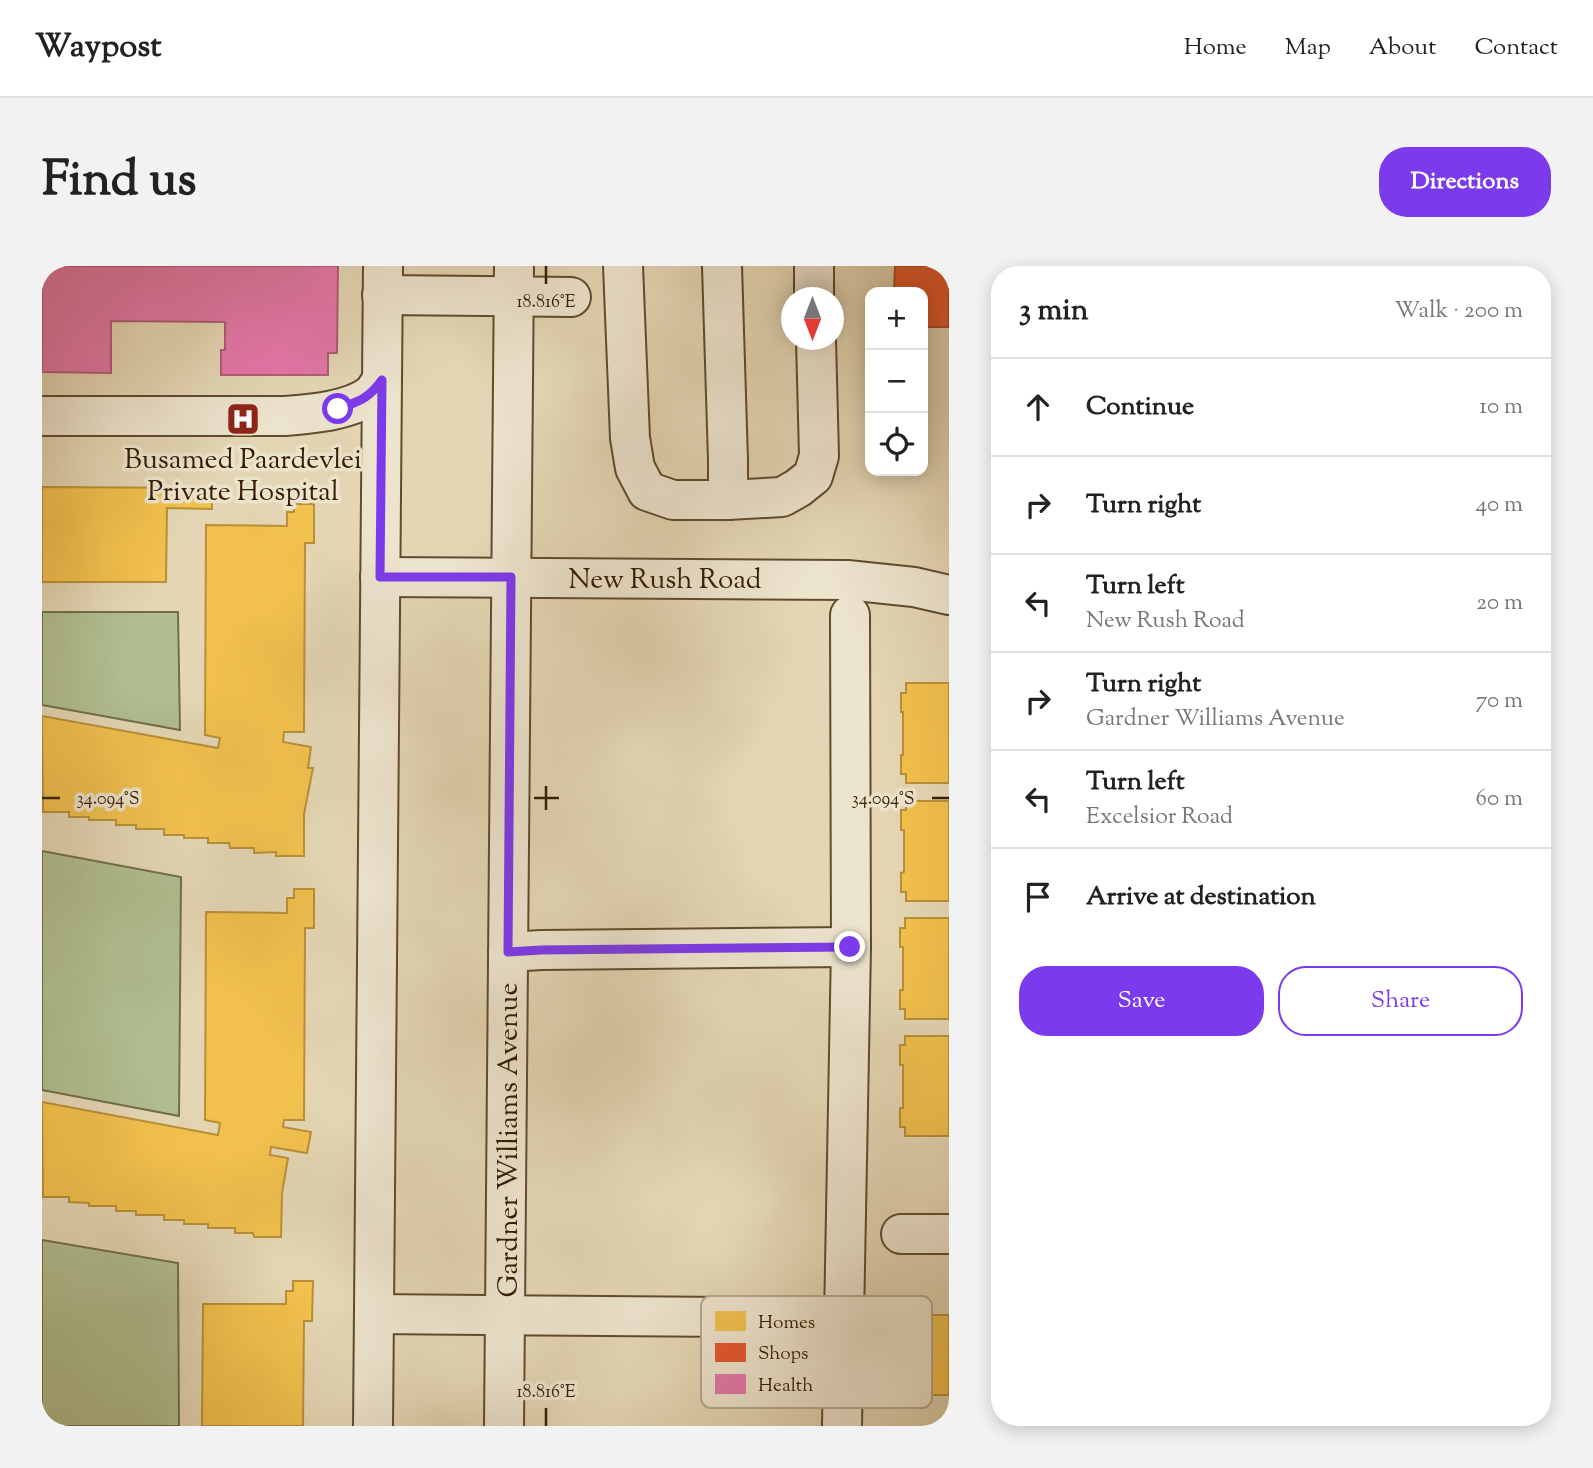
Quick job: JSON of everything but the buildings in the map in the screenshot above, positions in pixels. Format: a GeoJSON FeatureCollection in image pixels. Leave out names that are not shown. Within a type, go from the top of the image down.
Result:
{"type":"FeatureCollection","features":[{"type":"Feature","properties":{"kind":"street"},"geometry":{"type":"LineString","coordinates":[[623,266],[630,438],[635,468],[647,491],[673,500],[782,497],[813,476],[818,456],[816,350]]}},
{"type":"Feature","properties":{"kind":"street"},"geometry":{"type":"LineString","coordinates":[[722,266],[728,500]]}},
{"type":"Feature","properties":{"kind":"street"},"geometry":{"type":"LineString","coordinates":[[814,266],[814,287]]}},
{"type":"Feature","properties":{"kind":"street"},"geometry":{"type":"LineString","coordinates":[[373,1426],[383,281],[513,282],[571,297]]}},
{"type":"Feature","properties":{"kind":"street","name":"Gardner Williams Avenue"},"geometry":{"type":"LineString","coordinates":[[504,1426],[513,282]]}},
{"type":"Feature","properties":{"kind":"street"},"geometry":{"type":"LineString","coordinates":[[42,416],[319,414],[372,394],[382,380]]}},
{"type":"Feature","properties":{"kind":"street","name":"New Rush Road"},"geometry":{"type":"LineString","coordinates":[[380,577],[848,580],[914,587],[949,595]]}},
{"type":"Feature","properties":{"kind":"street"},"geometry":{"type":"LineString","coordinates":[[844,1296],[850,947],[850,615]]}},
{"type":"Feature","properties":{"kind":"street"},"geometry":{"type":"LineString","coordinates":[[508,952],[850,947]]}},
{"type":"Feature","properties":{"kind":"street"},"geometry":{"type":"LineString","coordinates":[[901,1234],[949,1234]]}},
{"type":"Feature","properties":{"kind":"street"},"geometry":{"type":"LineString","coordinates":[[374,1314],[701,1317]]}},
{"type":"Feature","properties":{"kind":"street"},"geometry":{"type":"LineString","coordinates":[[842,1408],[842,1426]]}},
{"type":"Feature","properties":{"kind":"green space"},"geometry":{"type":"Polygon","coordinates":[[[42,612],[178,612],[180,730],[42,705],[42,612]]]}},
{"type":"Feature","properties":{"kind":"green space"},"geometry":{"type":"Polygon","coordinates":[[[42,851],[181,877],[179,1116],[42,1090],[42,851]]]}},
{"type":"Feature","properties":{"kind":"green space"},"geometry":{"type":"Polygon","coordinates":[[[42,1240],[178,1263],[179,1426],[42,1426],[42,1240]]]}},
{"type":"Feature","properties":{"kind":"place","name":"Busamed Paardevlei Private Hospital"},"geometry":{"type":"Point","coordinates":[243,419]}},
{"type":"Feature","properties":{"kind":"route"},"geometry":{"type":"LineString","coordinates":[[338,409],[372,394],[382,380],[380,577],[511,577],[508,952],[850,947]]}}]}
